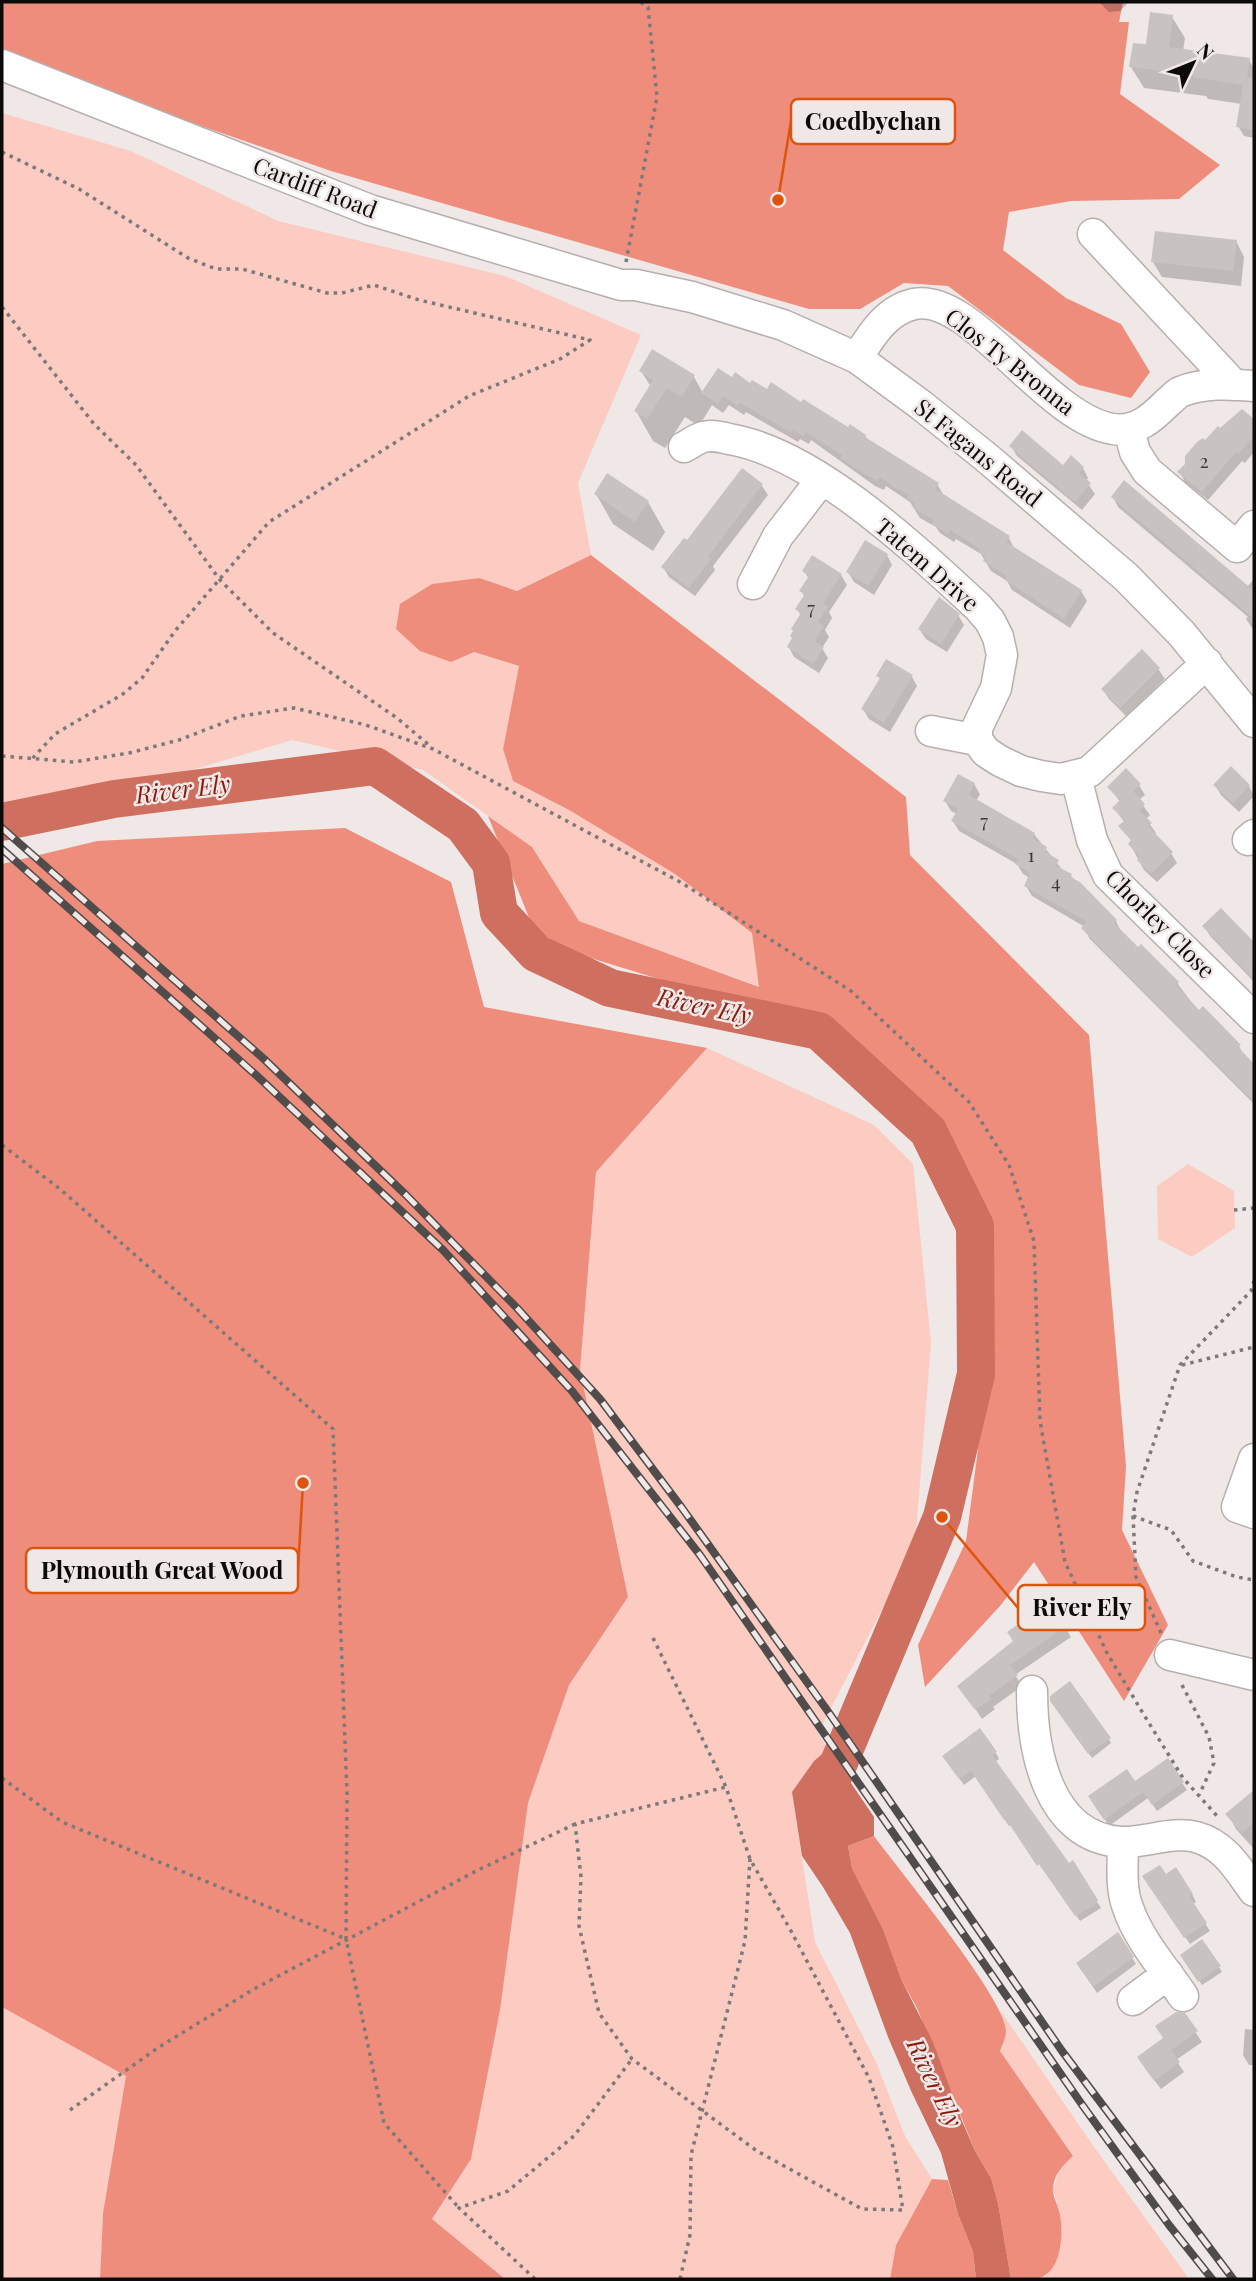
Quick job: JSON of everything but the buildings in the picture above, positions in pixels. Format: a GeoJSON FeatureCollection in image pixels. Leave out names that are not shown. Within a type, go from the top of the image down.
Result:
{"type":"FeatureCollection","features":[{"type":"Feature","properties":{"kind":"street","name":"Cardiff Road"},"geometry":{"type":"LineString","coordinates":[[2,65],[370,210],[629,285]]}},
{"type":"Feature","properties":{"kind":"street"},"geometry":{"type":"LineString","coordinates":[[1093,234],[1244,385]]}},
{"type":"Feature","properties":{"kind":"street","name":"St Fagans Road"},"geometry":{"type":"LineString","coordinates":[[629,285],[692,297],[783,325],[857,358],[921,405],[1126,577],[1164,614],[1254,722]]}},
{"type":"Feature","properties":{"kind":"street","name":"Clos Ty Bronna"},"geometry":{"type":"LineString","coordinates":[[857,358],[873,333],[890,316],[913,304],[935,305],[956,314],[1079,417],[1093,425],[1129,429]]}},
{"type":"Feature","properties":{"kind":"street"},"geometry":{"type":"LineString","coordinates":[[1244,385],[1216,384],[1178,392],[1149,421],[1129,429],[1135,452],[1147,471],[1237,547],[1254,526]]}},
{"type":"Feature","properties":{"kind":"street","name":"Tatem Drive"},"geometry":{"type":"LineString","coordinates":[[684,447],[703,437],[748,442],[799,464],[914,551],[969,599],[990,621],[998,636],[1002,655],[996,688],[977,728],[977,740]]}},
{"type":"Feature","properties":{"kind":"street"},"geometry":{"type":"LineString","coordinates":[[753,584],[778,536],[822,479]]}},
{"type":"Feature","properties":{"kind":"street"},"geometry":{"type":"LineString","coordinates":[[931,731],[977,740],[986,752],[1021,771],[1061,779],[1076,777],[1089,772],[1101,762],[1207,663]]}},
{"type":"Feature","properties":{"kind":"street","name":"Chorley Close"},"geometry":{"type":"LineString","coordinates":[[1076,777],[1092,840],[1108,875],[1254,1018]]}},
{"type":"Feature","properties":{"kind":"street"},"geometry":{"type":"LineString","coordinates":[[1254,1459],[1237,1507],[1254,1513]]}},
{"type":"Feature","properties":{"kind":"street"},"geometry":{"type":"LineString","coordinates":[[1170,1655],[1254,1675]]}},
{"type":"Feature","properties":{"kind":"street"},"geometry":{"type":"LineString","coordinates":[[1032,1692],[1032,1720],[1038,1755],[1060,1807],[1076,1826],[1101,1839],[1123,1842],[1177,1835],[1197,1838],[1227,1853],[1254,1891]]}},
{"type":"Feature","properties":{"kind":"street"},"geometry":{"type":"LineString","coordinates":[[1123,1842],[1127,1907],[1144,1940],[1175,1985],[1133,2000]]}},
{"type":"Feature","properties":{"kind":"path"},"geometry":{"type":"LineString","coordinates":[[640,2],[648,7]]}},
{"type":"Feature","properties":{"kind":"path"},"geometry":{"type":"LineString","coordinates":[[629,285],[657,97],[648,7],[652,2]]}},
{"type":"Feature","properties":{"kind":"path"},"geometry":{"type":"LineString","coordinates":[[2,152],[79,189],[188,258],[216,270],[242,269],[327,293],[342,293],[374,285],[419,300],[590,340],[560,359],[469,396],[269,522],[175,631],[142,678],[123,694],[55,734],[31,760]]}},
{"type":"Feature","properties":{"kind":"path"},"geometry":{"type":"LineString","coordinates":[[2,307],[94,424],[136,465],[220,580],[273,633],[397,718],[433,749]]}},
{"type":"Feature","properties":{"kind":"path"},"geometry":{"type":"LineString","coordinates":[[2,756],[74,762],[129,753],[179,740],[241,716],[294,708],[366,724],[433,749],[682,883],[851,991],[969,1102],[1009,1165],[1034,1241],[1040,1421],[1065,1562],[1107,1653],[1183,1778],[1222,1821]]}},
{"type":"Feature","properties":{"kind":"path"},"geometry":{"type":"LineString","coordinates":[[2,1145],[60,1189],[333,1429],[347,1794],[346,1940],[384,2123],[459,2208],[535,2279]]}},
{"type":"Feature","properties":{"kind":"path"},"geometry":{"type":"LineString","coordinates":[[1234,1210],[1254,1208]]}},
{"type":"Feature","properties":{"kind":"path"},"geometry":{"type":"LineString","coordinates":[[1199,1795],[1214,1763],[1209,1737],[1172,1668],[1170,1655],[1136,1577],[1133,1516],[1137,1492],[1180,1365],[1252,1289],[1254,1281]]}},
{"type":"Feature","properties":{"kind":"path"},"geometry":{"type":"LineString","coordinates":[[1180,1365],[1254,1347]]}},
{"type":"Feature","properties":{"kind":"path"},"geometry":{"type":"LineString","coordinates":[[1133,1516],[1171,1530],[1193,1561],[1237,1577],[1254,1580]]}},
{"type":"Feature","properties":{"kind":"path"},"geometry":{"type":"LineString","coordinates":[[575,1824],[581,1877],[579,1926],[599,2013],[632,2059],[757,2151],[862,2209],[903,2210],[893,2147],[869,2078],[750,1859],[726,1787],[653,1638]]}},
{"type":"Feature","properties":{"kind":"path"},"geometry":{"type":"LineString","coordinates":[[2,1778],[62,1822],[346,1940]]}},
{"type":"Feature","properties":{"kind":"path"},"geometry":{"type":"LineString","coordinates":[[70,2110],[159,2047],[254,1989],[478,1870],[575,1824],[726,1787]]}},
{"type":"Feature","properties":{"kind":"path"},"geometry":{"type":"LineString","coordinates":[[680,2279],[690,2235],[691,2155],[745,1941],[750,1859]]}},
{"type":"Feature","properties":{"kind":"path"},"geometry":{"type":"LineString","coordinates":[[459,2208],[508,2191],[574,2136],[632,2059]]}},
{"type":"Feature","properties":{"kind":"shaded area"},"geometry":{"type":"Polygon","coordinates":[[[2,2],[1123,2],[1119,22],[1129,22],[1120,94],[1220,165],[1179,199],[1071,201],[1009,212],[1003,250],[1066,298],[1121,324],[1150,372],[1131,398],[1079,385],[948,286],[904,283],[860,309],[809,309],[331,171],[58,76],[2,49],[2,2]]]}},
{"type":"Feature","properties":{"kind":"shaded area"},"geometry":{"type":"Polygon","coordinates":[[[2,113],[131,151],[278,221],[505,276],[641,335],[578,483],[591,555],[517,591],[479,579],[474,652],[519,666],[503,749],[513,781],[569,810],[675,874],[752,933],[760,987],[579,921],[532,847],[423,770],[292,740],[162,779],[139,790],[8,805],[2,803],[2,113]]]}},
{"type":"Feature","properties":{"kind":"shaded area"},"geometry":{"type":"Polygon","coordinates":[[[591,555],[906,797],[910,855],[1089,1035],[1126,1466],[1122,1530],[1168,1625],[1124,1701],[1034,1562],[1000,1606],[925,1687],[918,1645],[966,1541],[978,1449],[984,1348],[973,1261],[971,1175],[941,1120],[879,1080],[846,1042],[779,1016],[581,955],[534,930],[488,816],[532,847],[579,921],[759,987],[752,933],[675,874],[569,810],[513,781],[503,749],[519,666],[474,652],[451,662],[420,651],[396,629],[400,604],[432,584],[479,578],[517,591],[591,555]]]}},
{"type":"Feature","properties":{"kind":"shaded area"},"geometry":{"type":"Polygon","coordinates":[[[345,828],[451,882],[484,1007],[707,1048],[596,1172],[580,1370],[628,1597],[569,1685],[528,1803],[500,2010],[471,2159],[432,2219],[505,2279],[100,2279],[103,2213],[126,2076],[2,2007],[2,864],[97,841],[345,828]]]}},
{"type":"Feature","properties":{"kind":"shaded area"},"geometry":{"type":"Polygon","coordinates":[[[707,1048],[874,1125],[913,1164],[931,1343],[915,1546],[818,1733],[828,1749],[814,1761],[792,1793],[815,1942],[876,2062],[905,2136],[932,2179],[896,2245],[890,2279],[505,2279],[432,2219],[471,2159],[500,2010],[528,1803],[569,1685],[628,1597],[580,1370],[596,1172],[707,1048]]]}},
{"type":"Feature","properties":{"kind":"shaded area"},"geometry":{"type":"Polygon","coordinates":[[[1188,1164],[1234,1191],[1235,1228],[1192,1257],[1158,1239],[1157,1186],[1188,1164]]]}},
{"type":"Feature","properties":{"kind":"shaded area"},"geometry":{"type":"Polygon","coordinates":[[[874,1836],[949,1934],[989,1992],[1006,2031],[1000,2051],[1073,2156],[1055,2178],[1053,2188],[1061,2222],[1058,2257],[1050,2271],[1040,2278],[1011,2279],[991,2178],[975,2151],[917,2008],[902,1981],[883,1929],[852,1868],[848,1846],[874,1836]]]}},
{"type":"Feature","properties":{"kind":"shaded area"},"geometry":{"type":"Polygon","coordinates":[[[2,2007],[126,2076],[103,2213],[100,2279],[2,2279],[2,2007]]]}},
{"type":"Feature","properties":{"kind":"shaded area"},"geometry":{"type":"Polygon","coordinates":[[[1000,2010],[1189,2279],[1035,2279],[1046,2276],[1060,2212],[1053,2190],[1059,2169],[1073,2156],[1000,2051],[1006,2031],[1000,2010]]]}},
{"type":"Feature","properties":{"kind":"shaded area"},"geometry":{"type":"Polygon","coordinates":[[[932,2179],[948,2180],[973,2252],[976,2279],[890,2279],[896,2245],[932,2179]]]}},
{"type":"Feature","properties":{"kind":"water"},"geometry":{"type":"Polygon","coordinates":[[[828,1749],[874,1817],[874,1836],[848,1846],[852,1868],[883,1929],[902,1981],[933,2042],[975,2151],[991,2178],[1011,2279],[976,2279],[973,2252],[958,2214],[941,2153],[888,2037],[850,1933],[802,1856],[792,1792],[814,1761],[828,1749]]]}},
{"type":"Feature","properties":{"kind":"waterway","name":"River Ely"},"geometry":{"type":"LineString","coordinates":[[2,822],[114,799],[375,766],[463,825],[491,863],[499,913],[536,953],[610,988],[819,1031],[928,1131],[975,1226],[976,1374],[942,1517],[819,1810]]}},
{"type":"Feature","properties":{"kind":"railway"},"geometry":{"type":"LineString","coordinates":[[2,828],[264,1059],[406,1195],[517,1308],[600,1399],[827,1710],[1062,2051],[1233,2279]]}},
{"type":"Feature","properties":{"kind":"railway"},"geometry":{"type":"LineString","coordinates":[[2,849],[256,1075],[443,1250],[572,1391],[700,1555],[1083,2106],[1169,2225],[1212,2279]]}},
{"type":"Feature","properties":{"kind":"place","name":"Coedbychan"},"geometry":{"type":"Point","coordinates":[778,200]}},
{"type":"Feature","properties":{"kind":"place","name":"Plymouth Great Wood"},"geometry":{"type":"Point","coordinates":[303,1483]}},
{"type":"Feature","properties":{"kind":"place","name":"River Ely"},"geometry":{"type":"Point","coordinates":[942,1517]}}]}
